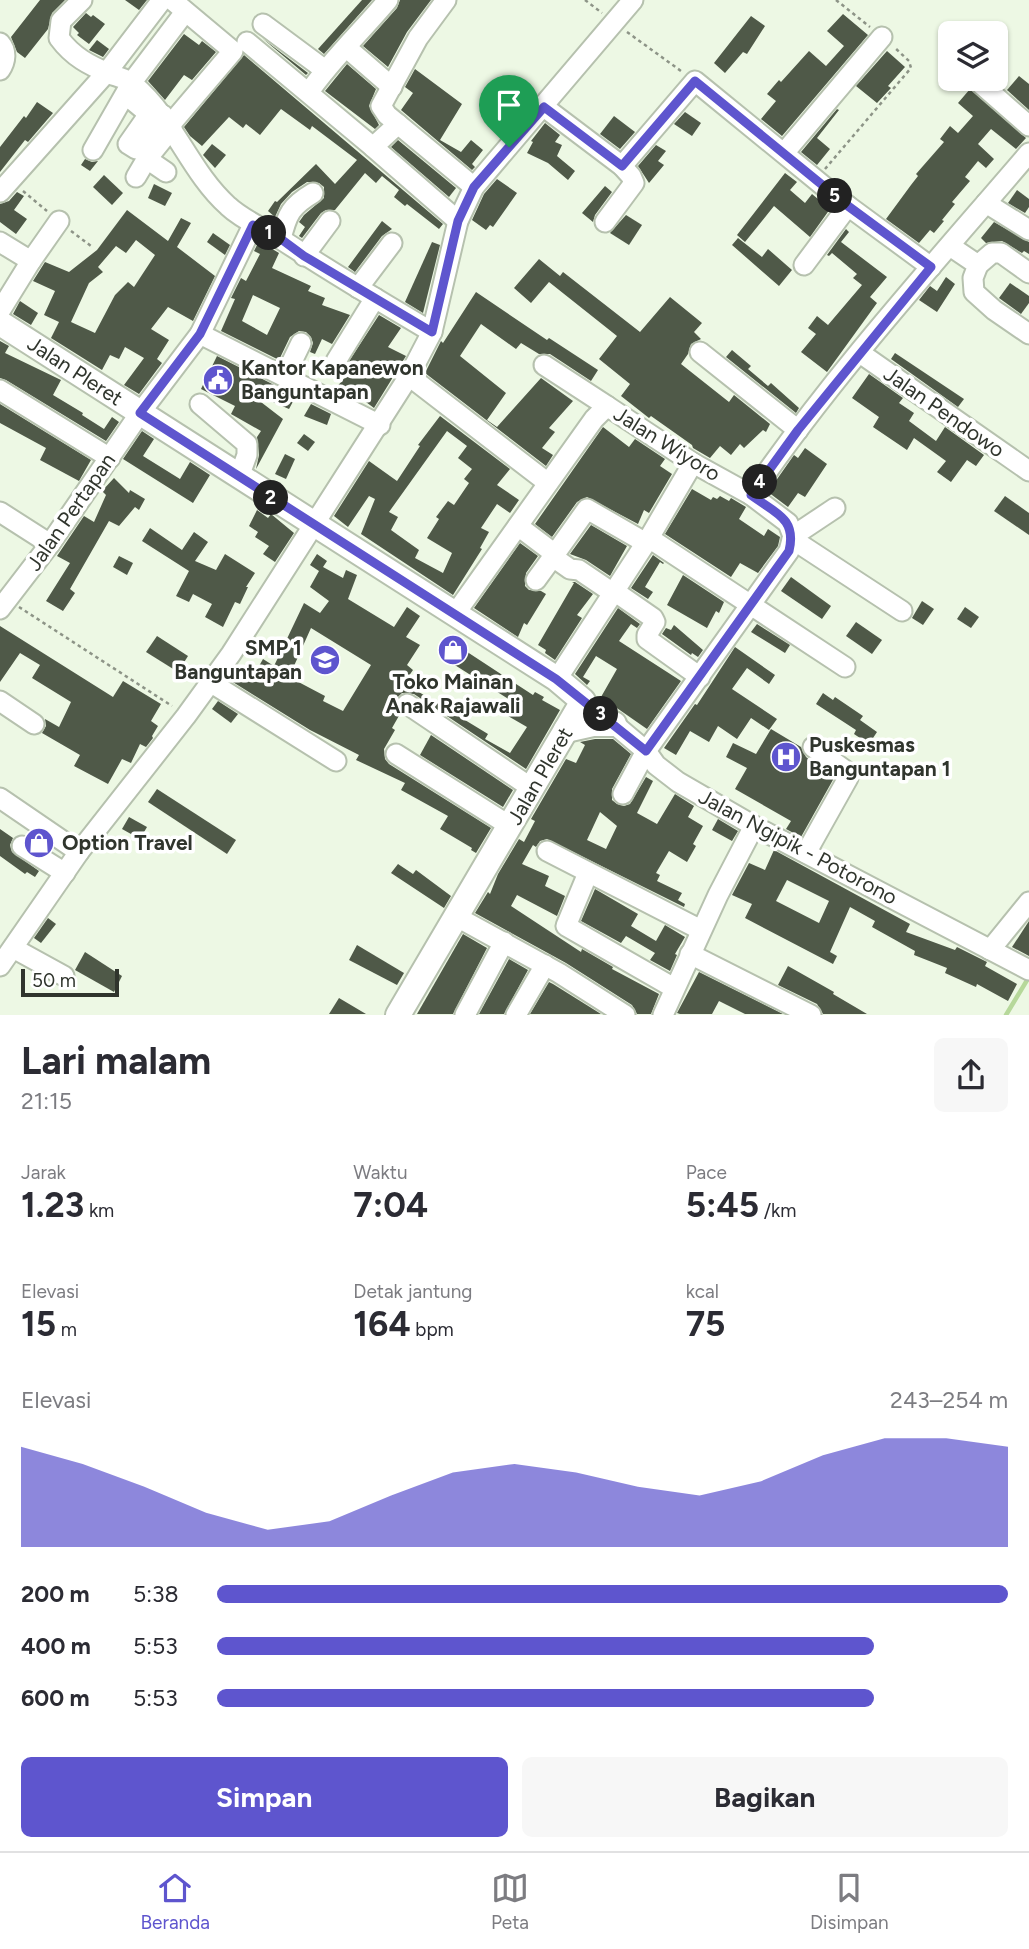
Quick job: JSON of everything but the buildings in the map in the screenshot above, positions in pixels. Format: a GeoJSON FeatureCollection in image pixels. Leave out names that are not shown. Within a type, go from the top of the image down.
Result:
{"type":"FeatureCollection","features":[{"type":"Feature","properties":{"kind":"main road","name":"Jalan Pleret"},"geometry":{"type":"LineString","coordinates":[[0,323],[556,679],[583,701],[398,1014]]}},
{"type":"Feature","properties":{"kind":"main road"},"geometry":{"type":"LineString","coordinates":[[566,730],[593,724],[614,724]]}},
{"type":"Feature","properties":{"kind":"street"},"geometry":{"type":"LineString","coordinates":[[82,0],[61,21],[59,38],[82,61],[107,72],[168,123],[219,197],[229,207],[253,225],[281,239],[304,256],[432,332]]}},
{"type":"Feature","properties":{"kind":"street"},"geometry":{"type":"LineString","coordinates":[[5,186],[107,72],[162,0]]}},
{"type":"Feature","properties":{"kind":"street"},"geometry":{"type":"LineString","coordinates":[[309,92],[325,70],[388,0]]}},
{"type":"Feature","properties":{"kind":"street"},"geometry":{"type":"LineString","coordinates":[[446,0],[418,38],[381,106],[387,115],[474,187]]}},
{"type":"Feature","properties":{"kind":"street"},"geometry":{"type":"LineString","coordinates":[[0,966],[79,852],[231,654],[410,376],[432,332],[458,221],[474,187],[633,0]]}},
{"type":"Feature","properties":{"kind":"street"},"geometry":{"type":"LineString","coordinates":[[93,150],[129,89],[179,6],[233,51],[168,123],[136,149],[128,144],[149,114],[129,89]]}},
{"type":"Feature","properties":{"kind":"street"},"geometry":{"type":"LineString","coordinates":[[262,24],[325,70]]}},
{"type":"Feature","properties":{"kind":"street"},"geometry":{"type":"LineString","coordinates":[[784,153],[883,37]]}},
{"type":"Feature","properties":{"kind":"street"},"geometry":{"type":"LineString","coordinates":[[247,42],[458,221]]}},
{"type":"Feature","properties":{"kind":"street"},"geometry":{"type":"LineString","coordinates":[[0,43],[5,55],[0,70]]}},
{"type":"Feature","properties":{"kind":"street"},"geometry":{"type":"LineString","coordinates":[[347,48],[392,87]]}},
{"type":"Feature","properties":{"kind":"street"},"geometry":{"type":"LineString","coordinates":[[622,166],[695,81],[848,206],[931,267]]}},
{"type":"Feature","properties":{"kind":"street"},"geometry":{"type":"LineString","coordinates":[[989,91],[1029,126]]}},
{"type":"Feature","properties":{"kind":"street"},"geometry":{"type":"LineString","coordinates":[[544,107],[622,166],[631,176],[634,183],[605,222]]}},
{"type":"Feature","properties":{"kind":"street"},"geometry":{"type":"LineString","coordinates":[[136,177],[168,123]]}},
{"type":"Feature","properties":{"kind":"street"},"geometry":{"type":"LineString","coordinates":[[373,147],[398,124]]}},
{"type":"Feature","properties":{"kind":"street"},"geometry":{"type":"LineString","coordinates":[[751,495],[859,353],[1029,153]]}},
{"type":"Feature","properties":{"kind":"street"},"geometry":{"type":"LineString","coordinates":[[147,159],[166,172]]}},
{"type":"Feature","properties":{"kind":"street"},"geometry":{"type":"LineString","coordinates":[[281,239],[290,210],[313,193]]}},
{"type":"Feature","properties":{"kind":"street"},"geometry":{"type":"LineString","coordinates":[[986,203],[1029,230]]}},
{"type":"Feature","properties":{"kind":"street"},"geometry":{"type":"LineString","coordinates":[[804,265],[848,206]]}},
{"type":"Feature","properties":{"kind":"street"},"geometry":{"type":"LineString","coordinates":[[0,312],[59,221]]}},
{"type":"Feature","properties":{"kind":"street"},"geometry":{"type":"LineString","coordinates":[[304,256],[330,221]]}},
{"type":"Feature","properties":{"kind":"street","name":"Jalan Pertapan"},"geometry":{"type":"LineString","coordinates":[[4,604],[50,544],[140,413],[200,334],[253,225]]}},
{"type":"Feature","properties":{"kind":"street"},"geometry":{"type":"LineString","coordinates":[[0,242],[31,261]]}},
{"type":"Feature","properties":{"kind":"street"},"geometry":{"type":"LineString","coordinates":[[335,361],[392,243]]}},
{"type":"Feature","properties":{"kind":"street"},"geometry":{"type":"LineString","coordinates":[[950,246],[978,265]]}},
{"type":"Feature","properties":{"kind":"street"},"geometry":{"type":"LineString","coordinates":[[1029,273],[1001,253],[992,253],[978,265],[973,278],[974,292],[994,310],[1029,334]]}},
{"type":"Feature","properties":{"kind":"street"},"geometry":{"type":"LineString","coordinates":[[200,334],[380,425]]}},
{"type":"Feature","properties":{"kind":"street"},"geometry":{"type":"LineString","coordinates":[[285,376],[301,343]]}},
{"type":"Feature","properties":{"kind":"street"},"geometry":{"type":"LineString","coordinates":[[700,352],[798,430]]}},
{"type":"Feature","properties":{"kind":"street","name":"Jalan Pendowo"},"geometry":{"type":"LineString","coordinates":[[859,353],[1029,471]]}},
{"type":"Feature","properties":{"kind":"street"},"geometry":{"type":"LineString","coordinates":[[544,365],[607,406]]}},
{"type":"Feature","properties":{"kind":"street"},"geometry":{"type":"LineString","coordinates":[[410,376],[548,483]]}},
{"type":"Feature","properties":{"kind":"street"},"geometry":{"type":"LineString","coordinates":[[0,390],[110,458]]}},
{"type":"Feature","properties":{"kind":"street"},"geometry":{"type":"LineString","coordinates":[[200,404],[247,444],[247,455],[239,477]]}},
{"type":"Feature","properties":{"kind":"street","name":"Jalan Wiyoro"},"geometry":{"type":"LineString","coordinates":[[455,614],[594,419],[607,406],[693,463],[751,495],[788,523],[792,537],[902,611]]}},
{"type":"Feature","properties":{"kind":"street"},"geometry":{"type":"LineString","coordinates":[[556,679],[647,540],[693,463]]}},
{"type":"Feature","properties":{"kind":"street"},"geometry":{"type":"LineString","coordinates":[[623,794],[646,751],[789,551],[792,537],[835,508]]}},
{"type":"Feature","properties":{"kind":"street"},"geometry":{"type":"LineString","coordinates":[[536,580],[587,509],[647,540],[845,667]]}},
{"type":"Feature","properties":{"kind":"street"},"geometry":{"type":"LineString","coordinates":[[0,512],[50,544]]}},
{"type":"Feature","properties":{"kind":"street"},"geometry":{"type":"LineString","coordinates":[[518,526],[570,569],[579,570],[655,620],[647,639],[700,677]]}},
{"type":"Feature","properties":{"kind":"street"},"geometry":{"type":"LineString","coordinates":[[210,682],[336,761]]}},
{"type":"Feature","properties":{"kind":"street"},"geometry":{"type":"LineString","coordinates":[[0,701],[34,723]]}},
{"type":"Feature","properties":{"kind":"street","name":"Jalan Ngipik - Potorono"},"geometry":{"type":"LineString","coordinates":[[583,701],[646,751],[656,765],[678,782],[754,826],[1029,970]]}},
{"type":"Feature","properties":{"kind":"street"},"geometry":{"type":"LineString","coordinates":[[407,704],[533,789]]}},
{"type":"Feature","properties":{"kind":"street"},"geometry":{"type":"LineString","coordinates":[[806,852],[848,778],[846,771],[813,747]]}},
{"type":"Feature","properties":{"kind":"street"},"geometry":{"type":"LineString","coordinates":[[396,754],[510,826]]}},
{"type":"Feature","properties":{"kind":"street"},"geometry":{"type":"LineString","coordinates":[[0,798],[79,852]]}},
{"type":"Feature","properties":{"kind":"street"},"geometry":{"type":"LineString","coordinates":[[663,1014],[701,930],[754,826]]}},
{"type":"Feature","properties":{"kind":"street"},"geometry":{"type":"LineString","coordinates":[[22,846],[61,879]]}},
{"type":"Feature","properties":{"kind":"street"},"geometry":{"type":"LineString","coordinates":[[547,852],[701,930]]}},
{"type":"Feature","properties":{"kind":"street"},"geometry":{"type":"LineString","coordinates":[[588,873],[566,926],[674,988]]}},
{"type":"Feature","properties":{"kind":"street"},"geometry":{"type":"LineString","coordinates":[[990,950],[1029,902]]}},
{"type":"Feature","properties":{"kind":"street"},"geometry":{"type":"LineString","coordinates":[[457,917],[545,965],[623,1014]]}},
{"type":"Feature","properties":{"kind":"street"},"geometry":{"type":"LineString","coordinates":[[466,1014],[504,942]]}},
{"type":"Feature","properties":{"kind":"street"},"geometry":{"type":"LineString","coordinates":[[13,948],[64,976]]}},
{"type":"Feature","properties":{"kind":"street"},"geometry":{"type":"LineString","coordinates":[[690,954],[811,1014]]}},
{"type":"Feature","properties":{"kind":"street"},"geometry":{"type":"LineString","coordinates":[[516,1014],[545,965]]}},
{"type":"Feature","properties":{"kind":"path"},"geometry":{"type":"LineString","coordinates":[[585,0],[695,81]]}},
{"type":"Feature","properties":{"kind":"path"},"geometry":{"type":"LineString","coordinates":[[816,180],[912,66],[883,37],[836,0]]}},
{"type":"Feature","properties":{"kind":"path"},"geometry":{"type":"LineString","coordinates":[[5,186],[59,221],[91,246]]}},
{"type":"Feature","properties":{"kind":"path"},"geometry":{"type":"LineString","coordinates":[[4,604],[186,716]]}},
{"type":"Feature","properties":{"kind":"waterway"},"geometry":{"type":"LineString","coordinates":[[1006,1015],[1029,977]]}},
{"type":"Feature","properties":{"kind":"place","name":"Kantor Kapanewon Banguntapan"},"geometry":{"type":"Point","coordinates":[218,380]}},
{"type":"Feature","properties":{"kind":"place","name":"Toko Mainan Anak Rajawali"},"geometry":{"type":"Point","coordinates":[453,650]}},
{"type":"Feature","properties":{"kind":"place","name":"SMP 1 Banguntapan"},"geometry":{"type":"Point","coordinates":[325,660]}},
{"type":"Feature","properties":{"kind":"place","name":"Puskesmas Banguntapan 1"},"geometry":{"type":"Point","coordinates":[786,757]}},
{"type":"Feature","properties":{"kind":"place","name":"Option Travel"},"geometry":{"type":"Point","coordinates":[39,843]}},
{"type":"Feature","properties":{"kind":"route"},"geometry":{"type":"LineString","coordinates":[[695,81],[848,206],[931,267],[798,430],[751,495],[788,523],[793,536],[789,551],[646,751],[556,679],[140,413],[200,334],[253,225],[281,239],[304,256],[432,332],[458,221],[474,187],[509,147],[544,107],[622,166],[695,81]]}}]}
